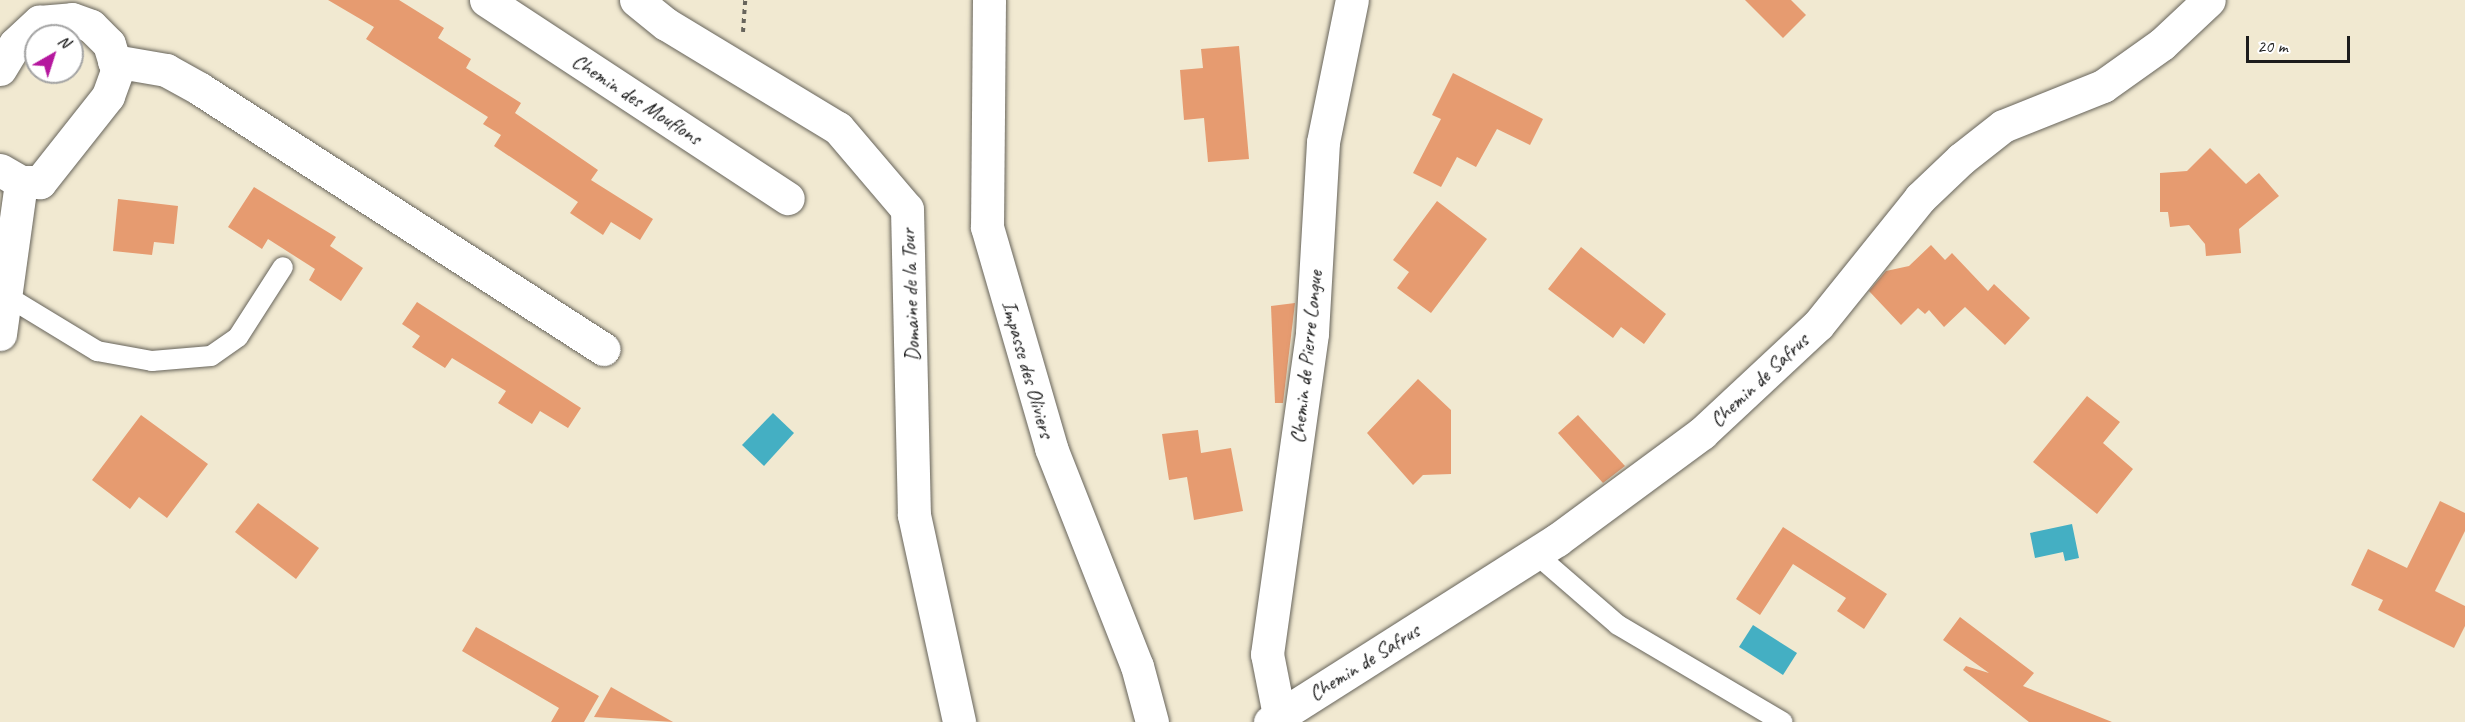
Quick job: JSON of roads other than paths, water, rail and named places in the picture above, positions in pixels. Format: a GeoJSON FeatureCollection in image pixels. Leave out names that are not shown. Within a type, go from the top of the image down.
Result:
{"type":"FeatureCollection","features":[{"type":"Feature","properties":{"kind":"street","name":"Chemin des Mouflons"},"geometry":{"type":"LineString","coordinates":[[486,0],[788,198]]}},
{"type":"Feature","properties":{"kind":"street","name":"Domaine de la Tour"},"geometry":{"type":"LineString","coordinates":[[636,0],[666,24],[838,128],[907,209],[914,515],[959,722]]}},
{"type":"Feature","properties":{"kind":"street","name":"Impasse des Oliviers"},"geometry":{"type":"LineString","coordinates":[[988,0],[987,226],[1051,448],[1137,666],[1152,722]]}},
{"type":"Feature","properties":{"kind":"street","name":"Chemin de Pierre Longue"},"geometry":{"type":"LineString","coordinates":[[1274,718],[1267,654],[1312,333],[1323,142],[1352,0]]}},
{"type":"Feature","properties":{"kind":"street","name":"Chemin de Safrus"},"geometry":{"type":"LineString","coordinates":[[1274,718],[1536,554],[1710,426],[1818,325],[1920,198],[1961,159],[2003,126],[2103,86],[2162,44],[2209,0]]}},
{"type":"Feature","properties":{"kind":"street"},"geometry":{"type":"LineString","coordinates":[[0,69],[15,44],[49,10],[91,26],[109,44],[117,71],[108,96],[61,162],[40,182],[10,176],[5,295],[0,334]]}},
{"type":"Feature","properties":{"kind":"street"},"geometry":{"type":"LineString","coordinates":[[114,60],[166,70],[200,89],[603,349]]}},
{"type":"Feature","properties":{"kind":"lane"},"geometry":{"type":"LineString","coordinates":[[5,295],[98,351],[152,360],[211,356],[238,337],[283,267]]}},
{"type":"Feature","properties":{"kind":"lane"},"geometry":{"type":"LineString","coordinates":[[1536,554],[1618,625],[1783,722]]}},
{"type":"Feature","properties":{"kind":"water"},"geometry":{"type":"Polygon","coordinates":[[[773,413],[794,433],[764,466],[742,445],[773,413]]]}},
{"type":"Feature","properties":{"kind":"water"},"geometry":{"type":"Polygon","coordinates":[[[2072,524],[2079,558],[2065,561],[2063,552],[2035,558],[2030,533],[2072,524]]]}},
{"type":"Feature","properties":{"kind":"water"},"geometry":{"type":"Polygon","coordinates":[[[1753,625],[1797,653],[1783,675],[1739,647],[1753,625]]]}}]}
